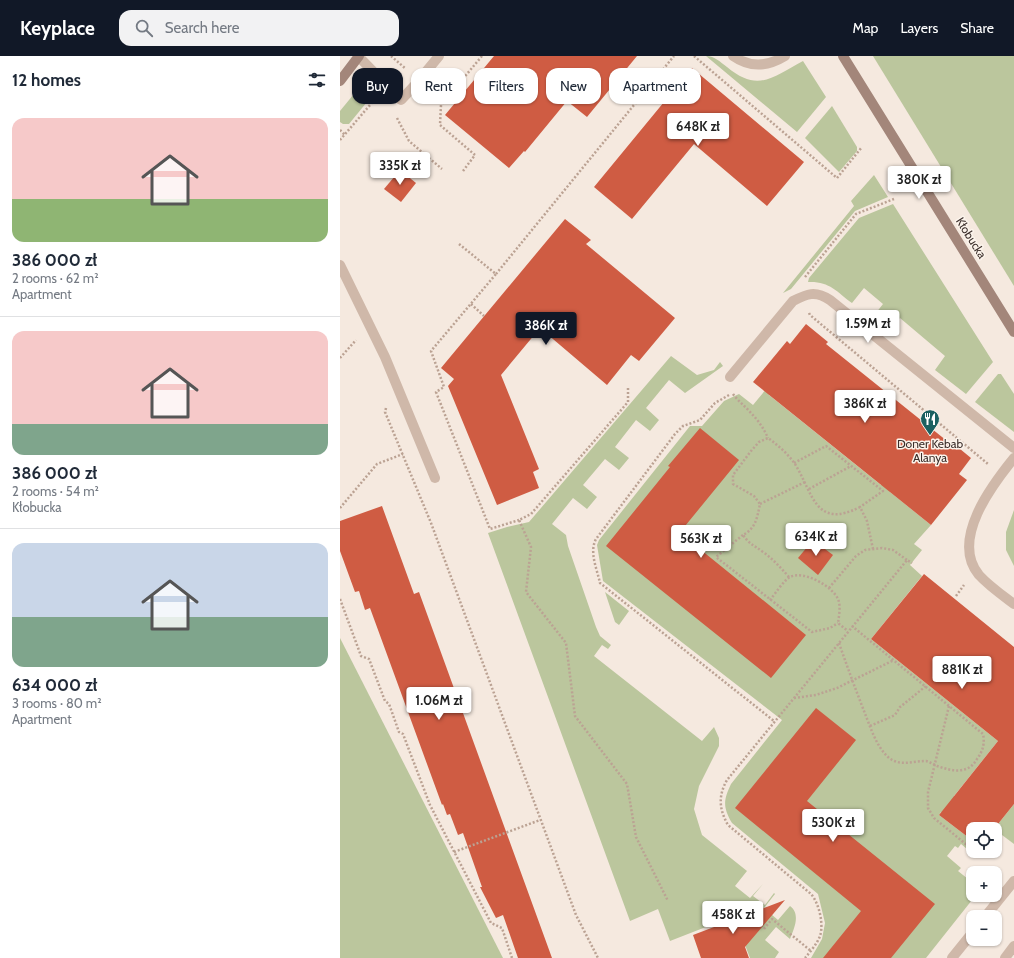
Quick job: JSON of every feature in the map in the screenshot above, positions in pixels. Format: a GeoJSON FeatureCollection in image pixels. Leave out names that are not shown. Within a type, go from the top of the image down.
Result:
{"type":"FeatureCollection","features":[{"type":"Feature","properties":{"kind":"street"},"geometry":{"type":"LineString","coordinates":[[340,82],[359,56],[370,68]]}},
{"type":"Feature","properties":{"kind":"street"},"geometry":{"type":"LineString","coordinates":[[403,98],[415,86],[439,56]]}},
{"type":"Feature","properties":{"kind":"street"},"geometry":{"type":"LineString","coordinates":[[733,56],[747,64],[761,64],[775,62],[785,56]]}},
{"type":"Feature","properties":{"kind":"street","name":"Kłobucka"},"geometry":{"type":"LineString","coordinates":[[843,56],[1014,332]]}},
{"type":"Feature","properties":{"kind":"street"},"geometry":{"type":"LineString","coordinates":[[340,265],[385,357],[435,478]]}},
{"type":"Feature","properties":{"kind":"street"},"geometry":{"type":"LineString","coordinates":[[730,377],[793,301],[805,295],[821,294],[1014,448]]}},
{"type":"Feature","properties":{"kind":"street"},"geometry":{"type":"LineString","coordinates":[[1014,458],[1001,475],[974,518],[970,540],[971,562],[978,574],[1014,604]]}},
{"type":"Feature","properties":{"kind":"street"},"geometry":{"type":"LineString","coordinates":[[991,910],[1014,881]]}},
{"type":"Feature","properties":{"kind":"street"},"geometry":{"type":"LineString","coordinates":[[952,958],[966,941]]}},
{"type":"Feature","properties":{"kind":"street"},"geometry":{"type":"LineString","coordinates":[[1005,958],[1014,946]]}},
{"type":"Feature","properties":{"kind":"path"},"geometry":{"type":"LineString","coordinates":[[464,171],[475,155],[440,125],[441,105],[482,56]]}},
{"type":"Feature","properties":{"kind":"path"},"geometry":{"type":"LineString","coordinates":[[628,388],[628,402],[531,514],[519,520],[490,529],[436,392],[444,387],[431,351],[496,274],[674,56]]}},
{"type":"Feature","properties":{"kind":"path"},"geometry":{"type":"LineString","coordinates":[[694,56],[837,178],[862,147]]}},
{"type":"Feature","properties":{"kind":"path"},"geometry":{"type":"LineString","coordinates":[[340,140],[372,104]]}},
{"type":"Feature","properties":{"kind":"path"},"geometry":{"type":"LineString","coordinates":[[395,115],[409,141],[442,169]]}},
{"type":"Feature","properties":{"kind":"path"},"geometry":{"type":"LineString","coordinates":[[340,130],[345,135]]}},
{"type":"Feature","properties":{"kind":"path"},"geometry":{"type":"LineString","coordinates":[[894,199],[856,214],[802,281],[810,315],[1001,475]]}},
{"type":"Feature","properties":{"kind":"path"},"geometry":{"type":"LineString","coordinates":[[459,244],[496,274]]}},
{"type":"Feature","properties":{"kind":"path"},"geometry":{"type":"LineString","coordinates":[[471,304],[484,316]]}},
{"type":"Feature","properties":{"kind":"path"},"geometry":{"type":"LineString","coordinates":[[353,334],[359,347]]}},
{"type":"Feature","properties":{"kind":"path"},"geometry":{"type":"LineString","coordinates":[[340,358],[356,340]]}},
{"type":"Feature","properties":{"kind":"path"},"geometry":{"type":"LineString","coordinates":[[737,390],[733,394],[715,402],[700,420],[683,426],[596,539],[593,544],[592,551],[600,583],[774,721]]}},
{"type":"Feature","properties":{"kind":"path"},"geometry":{"type":"LineString","coordinates":[[733,394],[764,429],[768,438],[778,445],[794,463],[820,509],[829,513],[838,514],[851,512],[883,491],[826,446],[794,463]]}},
{"type":"Feature","properties":{"kind":"path"},"geometry":{"type":"LineString","coordinates":[[386,404],[385,412],[431,522],[576,915],[598,958]]}},
{"type":"Feature","properties":{"kind":"path"},"geometry":{"type":"LineString","coordinates":[[768,438],[758,442],[733,475],[732,484],[754,496],[760,504],[755,526],[716,557],[770,600],[812,632],[830,628],[838,623],[840,613],[838,599],[829,588],[806,576],[789,577],[770,600]]}},
{"type":"Feature","properties":{"kind":"path"},"geometry":{"type":"LineString","coordinates":[[340,508],[377,464],[402,454]]}},
{"type":"Feature","properties":{"kind":"path"},"geometry":{"type":"LineString","coordinates":[[809,489],[851,466]]}},
{"type":"Feature","properties":{"kind":"path"},"geometry":{"type":"LineString","coordinates":[[760,504],[805,482]]}},
{"type":"Feature","properties":{"kind":"path"},"geometry":{"type":"LineString","coordinates":[[860,507],[867,521],[872,549]]}},
{"type":"Feature","properties":{"kind":"path"},"geometry":{"type":"LineString","coordinates":[[519,520],[531,547],[526,592],[566,643],[575,716],[627,784],[636,837],[668,901]]}},
{"type":"Feature","properties":{"kind":"path"},"geometry":{"type":"LineString","coordinates":[[743,536],[749,544],[768,556],[789,577]]}},
{"type":"Feature","properties":{"kind":"path"},"geometry":{"type":"LineString","coordinates":[[829,588],[856,556],[865,550],[882,548],[893,550],[912,563]]}},
{"type":"Feature","properties":{"kind":"path"},"geometry":{"type":"LineString","coordinates":[[805,958],[820,936],[821,925],[815,899],[811,894],[728,825],[723,816],[720,802],[721,790],[727,780],[774,721],[907,560]]}},
{"type":"Feature","properties":{"kind":"path"},"geometry":{"type":"LineString","coordinates":[[340,599],[361,656],[369,659],[385,701],[389,704],[400,732],[404,734],[430,805],[490,923],[502,928],[512,958]]}},
{"type":"Feature","properties":{"kind":"path"},"geometry":{"type":"LineString","coordinates":[[838,623],[848,631]]}},
{"type":"Feature","properties":{"kind":"path"},"geometry":{"type":"LineString","coordinates":[[839,643],[870,726],[882,749],[889,758],[897,762],[908,763],[928,761],[951,770],[962,771],[975,764],[981,754],[984,742],[983,734],[852,626]]}},
{"type":"Feature","properties":{"kind":"path"},"geometry":{"type":"LineString","coordinates":[[794,698],[816,695],[837,688],[894,660]]}},
{"type":"Feature","properties":{"kind":"path"},"geometry":{"type":"LineString","coordinates":[[870,726],[895,715],[900,707],[926,686]]}},
{"type":"Feature","properties":{"kind":"path"},"geometry":{"type":"LineString","coordinates":[[949,706],[928,792],[928,808],[934,818],[966,844]]}},
{"type":"Feature","properties":{"kind":"path"},"geometry":{"type":"LineString","coordinates":[[454,852],[540,820]]}},
{"type":"Feature","properties":{"kind":"path"},"geometry":{"type":"LineString","coordinates":[[764,929],[772,919],[811,951]]}},
{"type":"Feature","properties":{"kind":"green space"},"geometry":{"type":"Polygon","coordinates":[[[706,56],[712,57],[738,75],[757,81],[774,77],[803,61],[826,97],[797,132],[706,56]]]}},
{"type":"Feature","properties":{"kind":"green space"},"geometry":{"type":"Polygon","coordinates":[[[873,56],[1014,56],[1014,286],[873,56]]]}},
{"type":"Feature","properties":{"kind":"green space"},"geometry":{"type":"Polygon","coordinates":[[[352,96],[352,104],[365,104],[349,124],[343,124],[340,122],[340,111],[352,96]]]}},
{"type":"Feature","properties":{"kind":"green space"},"geometry":{"type":"Polygon","coordinates":[[[832,106],[857,147],[857,151],[839,172],[805,138],[832,106]]]}},
{"type":"Feature","properties":{"kind":"green space"},"geometry":{"type":"Polygon","coordinates":[[[874,175],[888,197],[855,211],[791,289],[783,293],[854,206],[851,201],[874,175]]]}},
{"type":"Feature","properties":{"kind":"green space"},"geometry":{"type":"Polygon","coordinates":[[[893,204],[993,362],[966,394],[935,370],[945,356],[900,318],[888,332],[872,318],[883,304],[864,288],[852,303],[827,285],[808,282],[809,278],[859,218],[893,204]]]}},
{"type":"Feature","properties":{"kind":"green space"},"geometry":{"type":"Polygon","coordinates":[[[671,356],[697,375],[714,370],[720,362],[723,366],[685,393],[669,380],[646,408],[659,420],[650,431],[636,420],[615,447],[629,458],[619,470],[605,459],[583,485],[597,497],[587,509],[573,498],[552,524],[566,535],[568,546],[596,627],[600,636],[611,645],[608,649],[602,645],[594,656],[702,741],[714,727],[719,738],[719,746],[699,786],[694,809],[702,835],[747,871],[735,886],[750,898],[763,884],[753,896],[765,905],[774,893],[775,894],[764,908],[778,920],[790,906],[793,909],[796,922],[790,939],[776,927],[765,940],[779,952],[775,958],[750,958],[734,916],[670,941],[658,909],[630,921],[488,533],[529,522],[671,356]]]}},
{"type":"Feature","properties":{"kind":"green space"},"geometry":{"type":"Polygon","coordinates":[[[998,374],[1001,374],[1014,394],[1014,432],[975,402],[998,374]]]}},
{"type":"Feature","properties":{"kind":"green space"},"geometry":{"type":"Polygon","coordinates":[[[767,388],[769,395],[881,485],[885,481],[890,492],[931,525],[914,544],[922,550],[910,565],[922,576],[871,639],[998,741],[954,796],[986,822],[966,822],[966,825],[941,812],[939,815],[966,836],[966,848],[961,844],[958,848],[955,846],[947,856],[961,868],[958,871],[966,877],[966,902],[970,902],[926,958],[811,958],[822,939],[825,923],[818,894],[732,823],[727,813],[725,804],[731,784],[782,720],[603,581],[597,545],[599,540],[690,426],[702,426],[724,401],[739,394],[753,405],[767,388]]]}},
{"type":"Feature","properties":{"kind":"green space"},"geometry":{"type":"Polygon","coordinates":[[[1014,510],[1014,566],[1006,550],[1006,532],[1014,510]]]}},
{"type":"Feature","properties":{"kind":"green space"},"geometry":{"type":"Polygon","coordinates":[[[605,592],[629,611],[619,625],[615,622],[605,592]]]}},
{"type":"Feature","properties":{"kind":"green space"},"geometry":{"type":"Polygon","coordinates":[[[340,638],[503,958],[340,958],[340,638]]]}},
{"type":"Feature","properties":{"kind":"green space"},"geometry":{"type":"Polygon","coordinates":[[[1014,804],[1014,844],[1002,835],[1002,822],[1000,822],[1014,804]]]}},
{"type":"Feature","properties":{"kind":"building"},"geometry":{"type":"Polygon","coordinates":[[[494,56],[637,56],[627,68],[609,68],[609,90],[601,100],[601,68],[546,68],[546,104],[565,104],[525,152],[524,151],[509,168],[445,115],[454,104],[466,104],[466,90],[474,80],[474,104],[538,104],[538,68],[484,68],[494,56]]]}},
{"type":"Feature","properties":{"kind":"building"},"geometry":{"type":"Polygon","coordinates":[[[701,76],[804,162],[767,206],[694,144],[632,219],[594,187],[662,104],[701,104],[701,76]]]}},
{"type":"Feature","properties":{"kind":"building"},"geometry":{"type":"Polygon","coordinates":[[[571,104],[598,104],[587,117],[571,104]]]}},
{"type":"Feature","properties":{"kind":"building"},"geometry":{"type":"Polygon","coordinates":[[[400,170],[416,183],[401,202],[384,189],[400,170]]]}},
{"type":"Feature","properties":{"kind":"building"},"geometry":{"type":"Polygon","coordinates":[[[565,219],[591,240],[586,244],[675,318],[639,361],[631,355],[607,385],[540,328],[501,375],[539,469],[533,472],[539,488],[497,505],[448,386],[454,379],[441,368],[565,219]]]}},
{"type":"Feature","properties":{"kind":"building"},"geometry":{"type":"Polygon","coordinates":[[[806,324],[828,342],[826,344],[952,445],[954,444],[971,458],[959,474],[967,480],[931,525],[753,382],[787,341],[790,344],[806,324]]]}},
{"type":"Feature","properties":{"kind":"building"},"geometry":{"type":"Polygon","coordinates":[[[700,428],[739,460],[681,531],[686,535],[685,537],[806,635],[771,678],[606,546],[670,467],[668,466],[700,428]]]}},
{"type":"Feature","properties":{"kind":"building"},"geometry":{"type":"Polygon","coordinates":[[[382,506],[414,594],[419,592],[552,958],[518,958],[503,915],[496,918],[480,887],[482,887],[463,833],[458,835],[450,814],[447,815],[443,804],[442,805],[370,608],[365,610],[359,591],[355,592],[340,551],[340,521],[382,506]]]}},
{"type":"Feature","properties":{"kind":"building"},"geometry":{"type":"Polygon","coordinates":[[[813,540],[833,555],[818,575],[798,558],[813,540]]]}},
{"type":"Feature","properties":{"kind":"building"},"geometry":{"type":"Polygon","coordinates":[[[924,574],[1014,647],[1014,804],[1000,822],[966,822],[966,836],[939,815],[998,741],[871,639],[924,574]]]}},
{"type":"Feature","properties":{"kind":"building"},"geometry":{"type":"Polygon","coordinates":[[[816,708],[856,740],[807,801],[935,904],[891,958],[823,958],[861,911],[735,808],[816,708]]]}},
{"type":"Feature","properties":{"kind":"building"},"geometry":{"type":"Polygon","coordinates":[[[785,900],[745,947],[749,958],[701,958],[693,935],[785,900]]]}},
{"type":"Feature","properties":{"kind":"place","name":"Doner Kebab Alanya"},"geometry":{"type":"Point","coordinates":[930,436]}}]}
